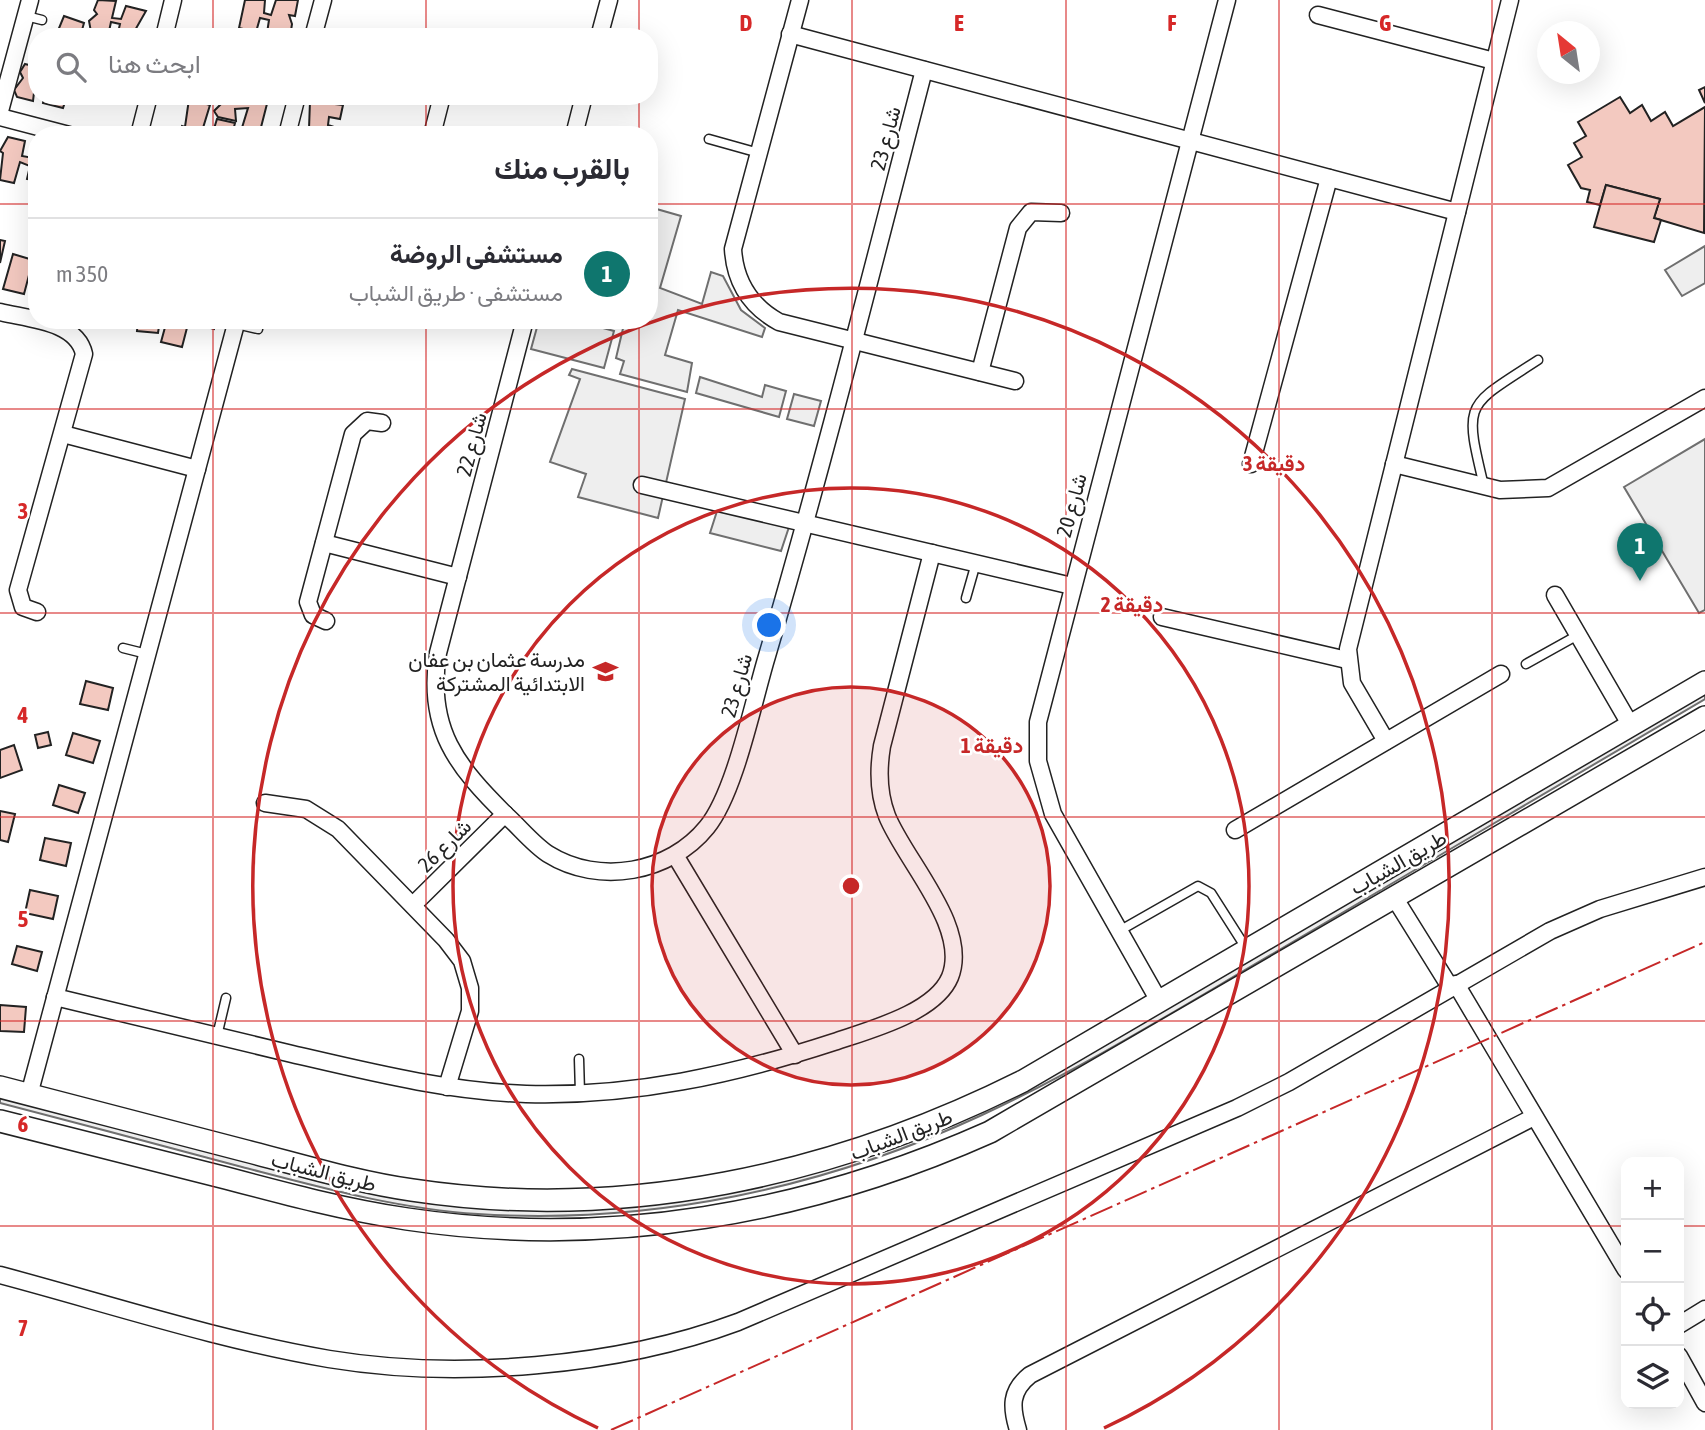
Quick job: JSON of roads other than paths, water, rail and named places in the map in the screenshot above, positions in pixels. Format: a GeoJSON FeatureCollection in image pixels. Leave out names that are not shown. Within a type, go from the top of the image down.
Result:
{"type":"FeatureCollection","features":[{"type":"Feature","properties":{"kind":"main road","name":"طريق الشباب"},"geometry":{"type":"LineString","coordinates":[[0,1087],[368,1183],[413,1191],[504,1199],[641,1196],[757,1178],[881,1144],[1023,1081],[1705,682]]}},
{"type":"Feature","properties":{"kind":"main road","name":"طريق الشباب"},"geometry":{"type":"LineString","coordinates":[[0,1121],[313,1200],[407,1219],[551,1231],[629,1228],[698,1220],[786,1204],[896,1171],[990,1132],[1705,717]]}},
{"type":"Feature","properties":{"kind":"street"},"geometry":{"type":"LineString","coordinates":[[166,28],[173,0]]}},
{"type":"Feature","properties":{"kind":"street"},"geometry":{"type":"LineString","coordinates":[[315,28],[323,0]]}},
{"type":"Feature","properties":{"kind":"street"},"geometry":{"type":"LineString","coordinates":[[601,28],[609,0]]}},
{"type":"Feature","properties":{"kind":"street"},"geometry":{"type":"LineString","coordinates":[[800,0],[733,249],[741,286],[757,307],[779,322],[1015,381]]}},
{"type":"Feature","properties":{"kind":"street","name":"شارع 20"},"geometry":{"type":"LineString","coordinates":[[1159,1002],[1052,814],[1038,761],[1038,722],[1041,701],[1227,0]]}},
{"type":"Feature","properties":{"kind":"street"},"geometry":{"type":"LineString","coordinates":[[1386,741],[1352,683],[1347,660],[1510,0]]}},
{"type":"Feature","properties":{"kind":"street"},"geometry":{"type":"LineString","coordinates":[[0,111],[28,8]]}},
{"type":"Feature","properties":{"kind":"street"},"geometry":{"type":"LineString","coordinates":[[1318,15],[1494,61]]}},
{"type":"Feature","properties":{"kind":"street"},"geometry":{"type":"LineString","coordinates":[[790,34],[1457,212]]}},
{"type":"Feature","properties":{"kind":"street","name":"شارع 23"},"geometry":{"type":"LineString","coordinates":[[458,578],[436,669],[438,715],[457,760],[477,786],[545,852],[587,870],[634,870],[675,855],[706,828],[724,799],[806,523],[924,70]]}},
{"type":"Feature","properties":{"kind":"street"},"geometry":{"type":"LineString","coordinates":[[141,126],[147,105]]}},
{"type":"Feature","properties":{"kind":"street"},"geometry":{"type":"LineString","coordinates":[[289,126],[295,105]]}},
{"type":"Feature","properties":{"kind":"street"},"geometry":{"type":"LineString","coordinates":[[434,126],[440,105]]}},
{"type":"Feature","properties":{"kind":"street"},"geometry":{"type":"LineString","coordinates":[[576,126],[582,105]]}},
{"type":"Feature","properties":{"kind":"street"},"geometry":{"type":"LineString","coordinates":[[0,117],[34,126]]}},
{"type":"Feature","properties":{"kind":"street"},"geometry":{"type":"LineString","coordinates":[[1251,464],[1329,178]]}},
{"type":"Feature","properties":{"kind":"street"},"geometry":{"type":"LineString","coordinates":[[980,372],[1018,228],[1031,212],[1061,213]]}},
{"type":"Feature","properties":{"kind":"street"},"geometry":{"type":"LineString","coordinates":[[0,312],[28,319]]}},
{"type":"Feature","properties":{"kind":"street"},"geometry":{"type":"LineString","coordinates":[[37,612],[23,607],[18,590],[84,362],[80,340],[65,329]]}},
{"type":"Feature","properties":{"kind":"street"},"geometry":{"type":"LineString","coordinates":[[29,1095],[235,329]]}},
{"type":"Feature","properties":{"kind":"street","name":"شارع 22"},"geometry":{"type":"LineString","coordinates":[[458,578],[523,329]]}},
{"type":"Feature","properties":{"kind":"street"},"geometry":{"type":"LineString","coordinates":[[1394,464],[1516,491],[1548,488],[1705,398]]}},
{"type":"Feature","properties":{"kind":"street"},"geometry":{"type":"LineString","coordinates":[[326,621],[313,615],[308,602],[353,434],[368,421],[382,423]]}},
{"type":"Feature","properties":{"kind":"street"},"geometry":{"type":"LineString","coordinates":[[63,434],[197,469]]}},
{"type":"Feature","properties":{"kind":"street"},"geometry":{"type":"LineString","coordinates":[[642,485],[1072,586]]}},
{"type":"Feature","properties":{"kind":"street"},"geometry":{"type":"LineString","coordinates":[[324,543],[458,578]]}},
{"type":"Feature","properties":{"kind":"street"},"geometry":{"type":"LineString","coordinates":[[55,997],[369,1073],[447,1087],[526,1094],[580,1093],[685,1083],[795,1055],[921,1008],[945,986],[953,965],[951,933],[893,828],[880,787],[882,746],[932,553]]}},
{"type":"Feature","properties":{"kind":"street"},"geometry":{"type":"LineString","coordinates":[[1555,595],[1631,726]]}},
{"type":"Feature","properties":{"kind":"street"},"geometry":{"type":"LineString","coordinates":[[1162,617],[1347,660]]}},
{"type":"Feature","properties":{"kind":"street"},"geometry":{"type":"LineString","coordinates":[[1235,830],[1501,674]]}},
{"type":"Feature","properties":{"kind":"street"},"geometry":{"type":"LineString","coordinates":[[265,803],[293,805],[329,821],[413,905],[463,961],[470,988],[470,1011],[447,1087]]}},
{"type":"Feature","properties":{"kind":"street","name":"شارع 26"},"geometry":{"type":"LineString","coordinates":[[413,905],[505,814]]}},
{"type":"Feature","properties":{"kind":"street"},"geometry":{"type":"LineString","coordinates":[[675,855],[795,1055]]}},
{"type":"Feature","properties":{"kind":"street"},"geometry":{"type":"LineString","coordinates":[[0,1275],[258,1344],[329,1359],[385,1366],[546,1364],[647,1350],[692,1339],[738,1322],[1193,1129],[1289,1082],[1550,931],[1600,909],[1705,877]]}},
{"type":"Feature","properties":{"kind":"street"},"geometry":{"type":"LineString","coordinates":[[1394,897],[1453,985],[1621,1262]]}},
{"type":"Feature","properties":{"kind":"street"},"geometry":{"type":"LineString","coordinates":[[1018,1430],[1012,1402],[1019,1384],[1030,1375],[1534,1116]]}},
{"type":"Feature","properties":{"kind":"street"},"geometry":{"type":"LineString","coordinates":[[1684,1322],[1705,1308]]}},
{"type":"Feature","properties":{"kind":"street"},"geometry":{"type":"LineString","coordinates":[[1684,1365],[1705,1403]]}},
{"type":"Feature","properties":{"kind":"lane"},"geometry":{"type":"LineString","coordinates":[[28,8],[42,20]]}},
{"type":"Feature","properties":{"kind":"lane"},"geometry":{"type":"LineString","coordinates":[[709,139],[759,153]]}},
{"type":"Feature","properties":{"kind":"lane"},"geometry":{"type":"LineString","coordinates":[[1484,486],[1470,430],[1473,414],[1485,395],[1538,360]]}},
{"type":"Feature","properties":{"kind":"lane"},"geometry":{"type":"LineString","coordinates":[[966,598],[976,563]]}},
{"type":"Feature","properties":{"kind":"lane"},"geometry":{"type":"LineString","coordinates":[[1526,664],[1578,635]]}},
{"type":"Feature","properties":{"kind":"lane"},"geometry":{"type":"LineString","coordinates":[[123,648],[147,654]]}},
{"type":"Feature","properties":{"kind":"lane"},"geometry":{"type":"LineString","coordinates":[[1119,930],[1198,887],[1211,893],[1247,950]]}},
{"type":"Feature","properties":{"kind":"lane"},"geometry":{"type":"LineString","coordinates":[[217,1036],[226,998]]}},
{"type":"Feature","properties":{"kind":"lane"},"geometry":{"type":"LineString","coordinates":[[579,1059],[580,1093]]}},
{"type":"Feature","properties":{"kind":"place","name":"مستشفى الروضة"},"geometry":{"type":"Point","coordinates":[1640,581]}},
{"type":"Feature","properties":{"kind":"place","name":"مدرسة عثمان بن عفان الابتدائية المشتركة"},"geometry":{"type":"Point","coordinates":[605,671]}}]}
